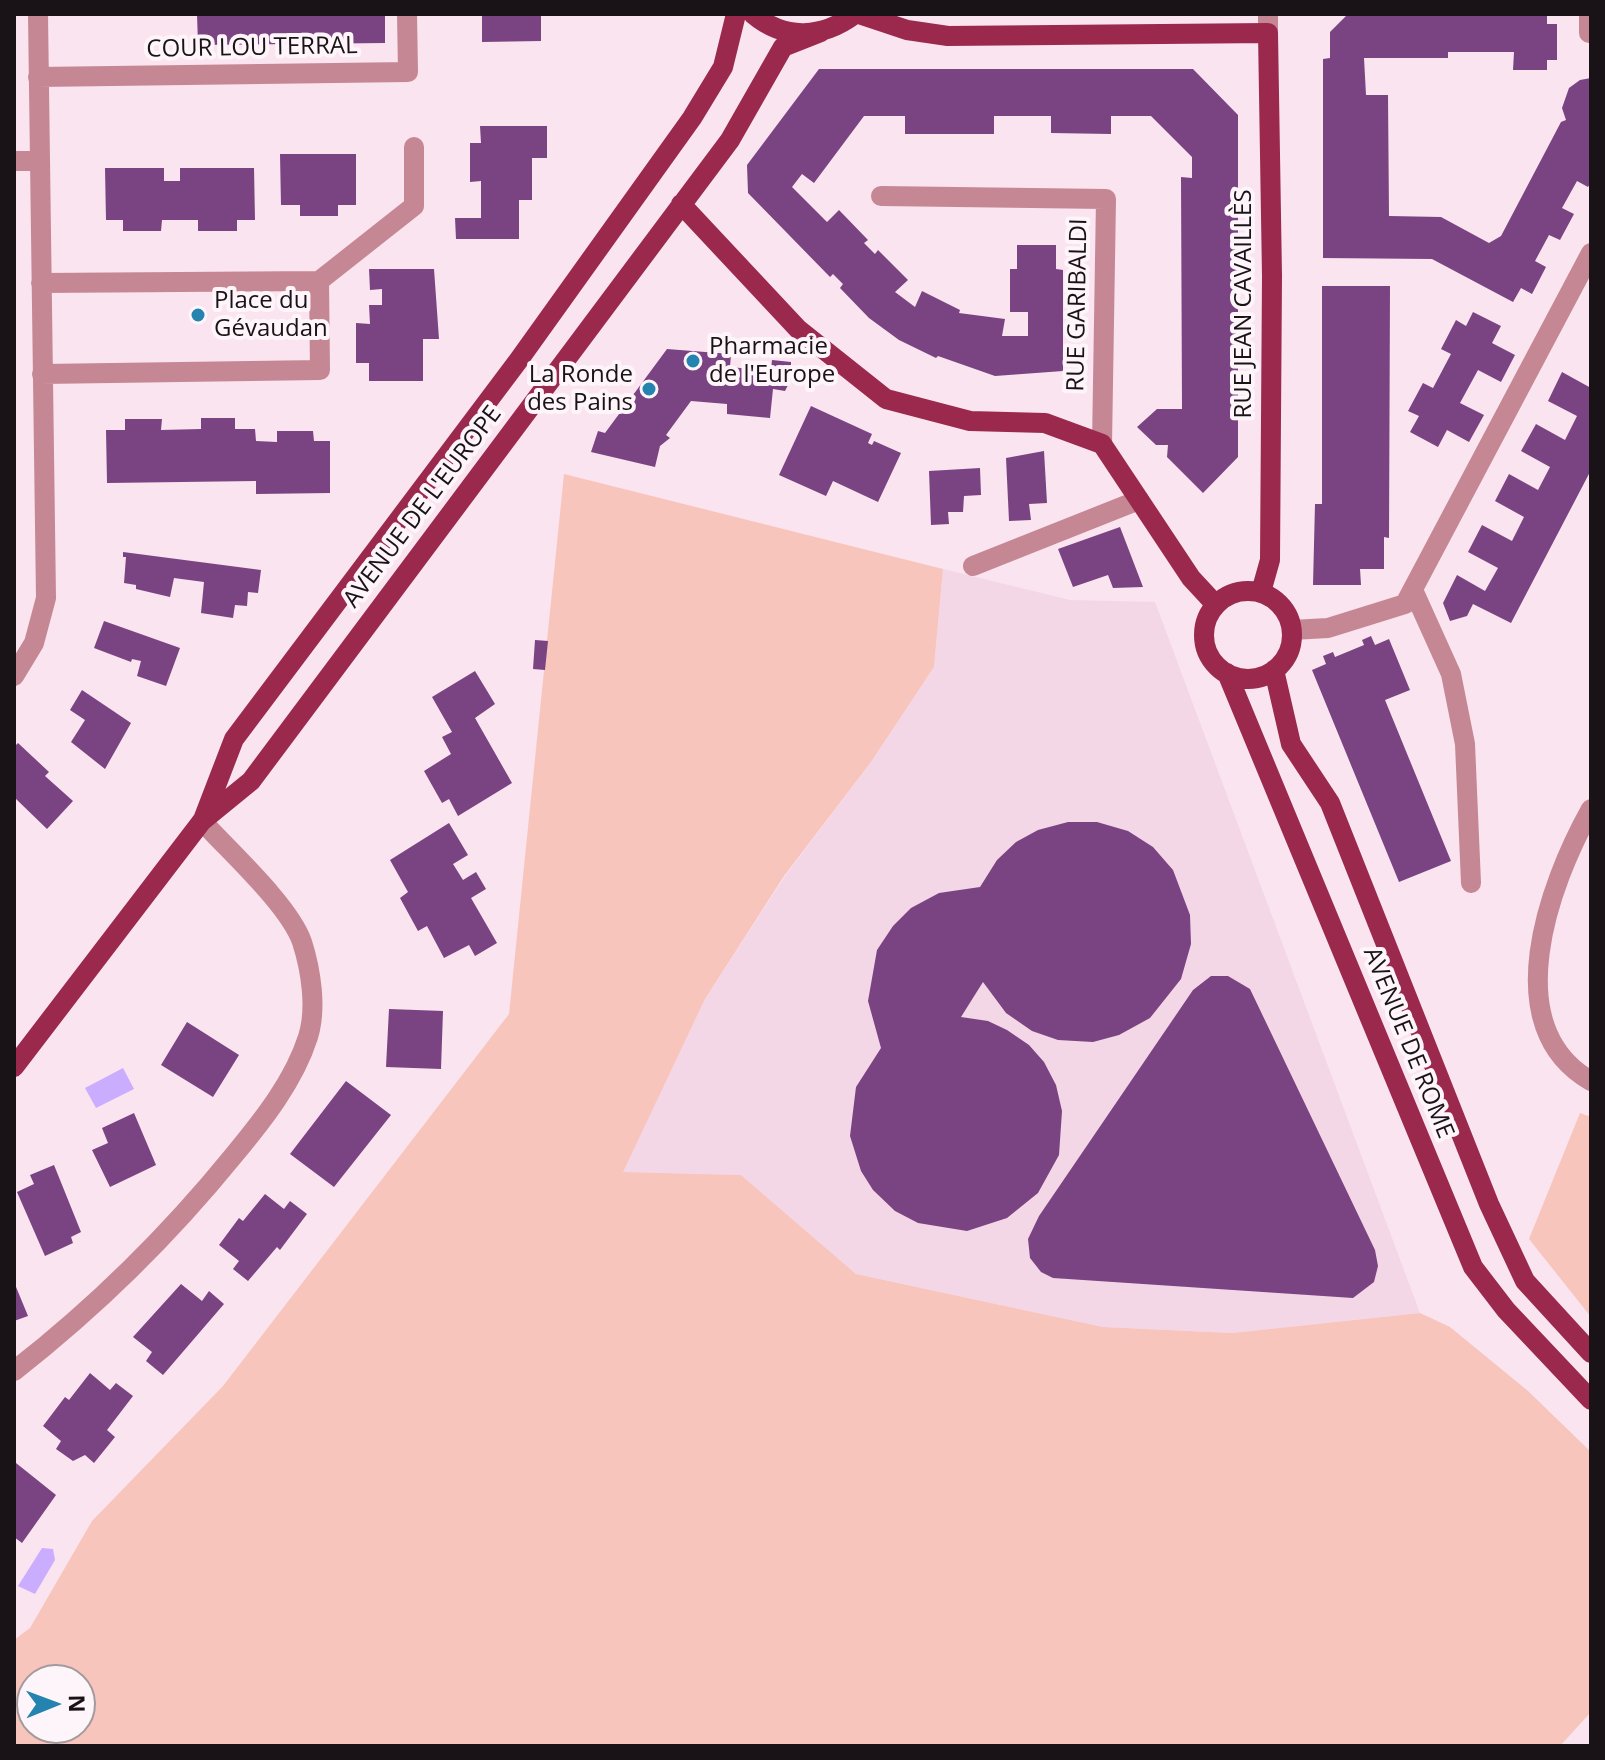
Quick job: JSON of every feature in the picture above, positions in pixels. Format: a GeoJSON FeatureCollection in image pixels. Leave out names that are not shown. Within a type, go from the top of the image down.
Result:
{"type":"FeatureCollection","features":[{"type":"Feature","properties":{"kind":"main road","name":"AVENUE DE L'EUROPE"},"geometry":{"type":"LineString","coordinates":[[202,821],[234,739],[518,361],[692,118],[723,67],[736,25],[736,14]]}},
{"type":"Feature","properties":{"kind":"main road"},"geometry":{"type":"LineString","coordinates":[[753,14],[785,32],[821,32]]}},
{"type":"Feature","properties":{"kind":"main road","name":"AVENUE DE L'EUROPE"},"geometry":{"type":"LineString","coordinates":[[14,1067],[202,821],[251,781],[730,140],[783,47],[840,25],[857,14]]}},
{"type":"Feature","properties":{"kind":"main road"},"geometry":{"type":"LineString","coordinates":[[857,14],[907,30],[948,36],[1268,24]]}},
{"type":"Feature","properties":{"kind":"main road","name":"RUE JEAN CAVAILLÈS"},"geometry":{"type":"LineString","coordinates":[[1261,592],[1270,560],[1272,276],[1268,24]]}},
{"type":"Feature","properties":{"kind":"main road"},"geometry":{"type":"LineString","coordinates":[[681,204],[798,329],[886,399],[970,421],[1045,423],[1102,444],[1191,578],[1216,605]]}},
{"type":"Feature","properties":{"kind":"main road"},"geometry":{"type":"LineString","coordinates":[[1236,592],[1261,592],[1282,606],[1292,630],[1291,645],[1274,670],[1251,679],[1227,673],[1210,656],[1205,644],[1205,630],[1216,605],[1236,592]]}},
{"type":"Feature","properties":{"kind":"main road","name":"AVENUE DE ROME"},"geometry":{"type":"LineString","coordinates":[[1274,670],[1291,744],[1330,803],[1489,1204],[1525,1281],[1591,1353]]}},
{"type":"Feature","properties":{"kind":"main road","name":"AVENUE DE ROME"},"geometry":{"type":"LineString","coordinates":[[1227,673],[1473,1267],[1506,1310],[1591,1400]]}},
{"type":"Feature","properties":{"kind":"street"},"geometry":{"type":"LineString","coordinates":[[14,676],[34,643],[46,598],[38,14]]}},
{"type":"Feature","properties":{"kind":"street","name":"COUR LOU TERRAL"},"geometry":{"type":"LineString","coordinates":[[38,77],[408,72],[407,14]]}},
{"type":"Feature","properties":{"kind":"street"},"geometry":{"type":"LineString","coordinates":[[41,283],[319,281],[414,206],[414,147]]}},
{"type":"Feature","properties":{"kind":"street"},"geometry":{"type":"LineString","coordinates":[[14,161],[39,161]]}},
{"type":"Feature","properties":{"kind":"street","name":"RUE GARIBALDI"},"geometry":{"type":"LineString","coordinates":[[881,196],[1106,199],[1102,444]]}},
{"type":"Feature","properties":{"kind":"street"},"geometry":{"type":"LineString","coordinates":[[1292,630],[1328,628],[1405,604],[1591,253]]}},
{"type":"Feature","properties":{"kind":"street"},"geometry":{"type":"LineString","coordinates":[[42,374],[320,370],[319,281]]}},
{"type":"Feature","properties":{"kind":"street"},"geometry":{"type":"LineString","coordinates":[[973,566],[1139,500]]}},
{"type":"Feature","properties":{"kind":"street"},"geometry":{"type":"LineString","coordinates":[[1414,592],[1451,674],[1465,744],[1471,883]]}},
{"type":"Feature","properties":{"kind":"street"},"geometry":{"type":"LineString","coordinates":[[1591,809],[1561,873],[1546,916],[1539,999],[1542,1027],[1553,1049],[1572,1070],[1591,1081]]}},
{"type":"Feature","properties":{"kind":"street"},"geometry":{"type":"LineString","coordinates":[[14,1371],[97,1303],[206,1190],[250,1135],[293,1073],[309,1034],[311,993],[301,940],[288,916],[202,821]]}},
{"type":"Feature","properties":{"kind":"shaded area"},"geometry":{"type":"Polygon","coordinates":[[[564,474],[943,569],[934,667],[871,762],[784,876],[705,999],[623,1172],[741,1175],[856,1274],[1103,1327],[1232,1333],[1420,1313],[1450,1327],[1528,1391],[1591,1452],[1591,1712],[1560,1746],[14,1746],[14,1640],[30,1628],[92,1521],[223,1386],[509,1014],[564,474]]]}},
{"type":"Feature","properties":{"kind":"shaded area"},"geometry":{"type":"Polygon","coordinates":[[[943,569],[1070,600],[1155,602],[1420,1313],[1232,1333],[1103,1327],[856,1274],[741,1175],[622,1172],[705,999],[785,876],[871,762],[934,667],[943,569]]]}},
{"type":"Feature","properties":{"kind":"shaded area"},"geometry":{"type":"Polygon","coordinates":[[[123,1068],[134,1089],[96,1108],[85,1088],[123,1068]]]}},
{"type":"Feature","properties":{"kind":"shaded area"},"geometry":{"type":"Polygon","coordinates":[[[1580,1113],[1591,1117],[1591,1317],[1529,1239],[1580,1113]]]}},
{"type":"Feature","properties":{"kind":"shaded area"},"geometry":{"type":"Polygon","coordinates":[[[42,1548],[53,1549],[55,1560],[35,1594],[18,1586],[42,1548]]]}},
{"type":"Feature","properties":{"kind":"building"},"geometry":{"type":"Polygon","coordinates":[[[197,14],[385,14],[385,43],[198,45],[197,14]]]}},
{"type":"Feature","properties":{"kind":"building"},"geometry":{"type":"Polygon","coordinates":[[[482,14],[541,14],[541,41],[482,42],[482,14]]]}},
{"type":"Feature","properties":{"kind":"building"},"geometry":{"type":"Polygon","coordinates":[[[1348,14],[1547,14],[1547,24],[1557,24],[1557,60],[1547,60],[1547,70],[1513,70],[1514,52],[1448,52],[1448,58],[1364,58],[1366,95],[1388,95],[1389,216],[1441,217],[1489,243],[1501,236],[1561,122],[1566,120],[1562,108],[1569,88],[1580,80],[1591,78],[1591,182],[1588,187],[1577,181],[1562,208],[1574,214],[1560,240],[1549,235],[1535,261],[1546,267],[1532,294],[1521,288],[1513,302],[1432,259],[1323,258],[1323,59],[1330,58],[1330,32],[1348,14]]]}},
{"type":"Feature","properties":{"kind":"building"},"geometry":{"type":"Polygon","coordinates":[[[819,69],[1193,69],[1238,115],[1238,457],[1203,493],[1167,457],[1168,445],[1156,445],[1137,427],[1157,409],[1182,409],[1181,177],[1192,178],[1192,157],[1151,116],[1111,116],[1111,134],[1051,133],[1051,116],[994,116],[994,134],[905,134],[905,116],[864,116],[814,183],[802,174],[792,187],[827,222],[839,210],[868,240],[864,243],[875,254],[878,250],[908,280],[895,292],[915,307],[922,291],[960,310],[959,313],[1005,319],[1002,336],[1028,336],[1028,312],[1010,312],[1010,269],[1017,269],[1017,245],[1056,245],[1056,269],[1063,270],[1063,371],[995,376],[938,356],[936,358],[899,340],[869,318],[840,288],[843,284],[833,274],[830,277],[748,193],[747,165],[819,69]]]}},
{"type":"Feature","properties":{"kind":"building"},"geometry":{"type":"Polygon","coordinates":[[[480,126],[547,126],[547,158],[532,158],[532,200],[519,200],[519,239],[456,239],[455,218],[481,218],[481,181],[470,182],[470,143],[481,143],[480,126]]]}},
{"type":"Feature","properties":{"kind":"building"},"geometry":{"type":"Polygon","coordinates":[[[280,154],[356,154],[356,205],[338,205],[338,216],[300,216],[300,205],[281,205],[280,154]]]}},
{"type":"Feature","properties":{"kind":"building"},"geometry":{"type":"Polygon","coordinates":[[[105,168],[164,168],[164,181],[180,181],[180,168],[254,168],[255,220],[237,220],[237,231],[198,231],[198,220],[162,220],[161,231],[123,231],[123,220],[106,220],[105,168]]]}},
{"type":"Feature","properties":{"kind":"building"},"geometry":{"type":"Polygon","coordinates":[[[369,269],[434,269],[439,339],[423,339],[423,381],[369,381],[369,363],[356,363],[356,323],[370,324],[369,305],[382,305],[382,289],[370,290],[369,269]]]}},
{"type":"Feature","properties":{"kind":"building"},"geometry":{"type":"Polygon","coordinates":[[[1322,286],[1390,286],[1389,538],[1384,537],[1384,569],[1360,569],[1361,585],[1313,585],[1315,504],[1322,504],[1322,286]]]}},
{"type":"Feature","properties":{"kind":"building"},"geometry":{"type":"Polygon","coordinates":[[[1473,312],[1501,326],[1492,343],[1515,355],[1501,382],[1478,370],[1460,403],[1484,415],[1469,442],[1447,430],[1438,447],[1410,432],[1419,416],[1408,411],[1423,383],[1433,388],[1451,354],[1441,349],[1456,320],[1466,326],[1473,312]]]}},
{"type":"Feature","properties":{"kind":"building"},"geometry":{"type":"Polygon","coordinates":[[[667,349],[731,354],[730,367],[771,371],[772,360],[791,362],[791,379],[785,391],[773,389],[770,418],[727,414],[727,404],[691,401],[666,435],[670,438],[660,446],[655,467],[591,452],[598,431],[605,433],[667,349]]]}},
{"type":"Feature","properties":{"kind":"building"},"geometry":{"type":"Polygon","coordinates":[[[1562,372],[1591,388],[1591,470],[1511,623],[1473,604],[1467,616],[1450,621],[1443,603],[1457,575],[1485,591],[1498,568],[1468,552],[1482,525],[1512,541],[1524,517],[1495,501],[1509,474],[1538,490],[1550,467],[1521,451],[1536,424],[1565,440],[1577,416],[1548,401],[1562,372]]]}},
{"type":"Feature","properties":{"kind":"building"},"geometry":{"type":"Polygon","coordinates":[[[811,406],[872,434],[868,443],[872,445],[874,441],[901,453],[878,502],[833,481],[826,496],[779,475],[811,406]]]}},
{"type":"Feature","properties":{"kind":"building"},"geometry":{"type":"Polygon","coordinates":[[[201,418],[235,418],[235,429],[255,429],[256,441],[277,442],[277,431],[313,431],[314,441],[330,441],[330,493],[256,494],[256,481],[107,483],[106,430],[125,430],[125,419],[162,419],[161,430],[201,429],[201,418]]]}},
{"type":"Feature","properties":{"kind":"building"},"geometry":{"type":"Polygon","coordinates":[[[1044,451],[1047,503],[1029,504],[1031,520],[1009,521],[1006,458],[1044,451]]]}},
{"type":"Feature","properties":{"kind":"building"},"geometry":{"type":"Polygon","coordinates":[[[980,468],[981,495],[964,496],[963,512],[948,512],[949,524],[931,525],[929,471],[980,468]]]}},
{"type":"Feature","properties":{"kind":"building"},"geometry":{"type":"Polygon","coordinates":[[[1120,527],[1143,587],[1113,588],[1108,575],[1073,587],[1058,549],[1120,527]]]}},
{"type":"Feature","properties":{"kind":"building"},"geometry":{"type":"Polygon","coordinates":[[[123,552],[261,570],[258,593],[248,592],[247,606],[235,605],[233,618],[201,613],[204,582],[174,578],[170,597],[136,589],[136,585],[124,583],[126,557],[123,557],[123,552]]]}},
{"type":"Feature","properties":{"kind":"building"},"geometry":{"type":"Polygon","coordinates":[[[104,621],[180,648],[166,686],[137,676],[141,661],[132,659],[131,662],[94,648],[104,621]]]}},
{"type":"Feature","properties":{"kind":"building"},"geometry":{"type":"Polygon","coordinates":[[[1371,636],[1375,645],[1389,639],[1410,690],[1385,700],[1451,861],[1399,882],[1312,670],[1326,664],[1323,656],[1333,652],[1335,657],[1364,645],[1362,640],[1371,636]]]}},
{"type":"Feature","properties":{"kind":"building"},"geometry":{"type":"Polygon","coordinates":[[[535,640],[548,641],[545,670],[533,669],[535,640]]]}},
{"type":"Feature","properties":{"kind":"building"},"geometry":{"type":"Polygon","coordinates":[[[475,671],[495,704],[475,718],[512,783],[458,816],[449,799],[442,803],[424,771],[451,754],[442,737],[452,732],[432,697],[475,671]]]}},
{"type":"Feature","properties":{"kind":"building"},"geometry":{"type":"Polygon","coordinates":[[[82,690],[131,723],[105,769],[71,742],[85,720],[70,710],[82,690]]]}},
{"type":"Feature","properties":{"kind":"building"},"geometry":{"type":"Polygon","coordinates":[[[18,743],[49,772],[45,776],[73,801],[47,829],[14,797],[14,747],[18,743]]]}},
{"type":"Feature","properties":{"kind":"building"},"geometry":{"type":"Polygon","coordinates":[[[1068,822],[1097,822],[1128,831],[1153,847],[1173,870],[1190,915],[1191,944],[1181,979],[1150,1018],[1119,1035],[1093,1042],[1058,1040],[1032,1031],[1006,1013],[983,982],[961,1017],[988,1021],[1007,1030],[1029,1045],[1044,1062],[1056,1085],[1062,1111],[1059,1155],[1038,1193],[1007,1218],[967,1231],[918,1223],[895,1211],[873,1190],[861,1171],[850,1136],[856,1087],[881,1048],[868,1001],[877,950],[893,926],[911,908],[939,893],[980,887],[997,860],[1016,842],[1038,830],[1068,822]]]}},
{"type":"Feature","properties":{"kind":"building"},"geometry":{"type":"Polygon","coordinates":[[[449,823],[468,855],[453,864],[463,880],[476,872],[486,889],[471,898],[497,943],[475,956],[469,945],[444,958],[427,926],[418,931],[400,898],[408,892],[390,860],[449,823]]]}},
{"type":"Feature","properties":{"kind":"building"},"geometry":{"type":"Polygon","coordinates":[[[1211,976],[1228,976],[1250,989],[1375,1250],[1378,1266],[1374,1282],[1353,1298],[1053,1278],[1041,1272],[1030,1258],[1028,1239],[1039,1216],[1193,990],[1211,976]]]}},
{"type":"Feature","properties":{"kind":"building"},"geometry":{"type":"Polygon","coordinates":[[[389,1009],[443,1011],[441,1069],[386,1067],[389,1009]]]}},
{"type":"Feature","properties":{"kind":"building"},"geometry":{"type":"Polygon","coordinates":[[[187,1022],[239,1055],[213,1097],[161,1065],[187,1022]]]}},
{"type":"Feature","properties":{"kind":"building"},"geometry":{"type":"Polygon","coordinates":[[[346,1081],[391,1115],[334,1187],[290,1154],[346,1081]]]}},
{"type":"Feature","properties":{"kind":"building"},"geometry":{"type":"Polygon","coordinates":[[[134,1113],[156,1165],[110,1187],[92,1150],[108,1143],[102,1128],[134,1113]]]}},
{"type":"Feature","properties":{"kind":"building"},"geometry":{"type":"Polygon","coordinates":[[[54,1165],[81,1232],[71,1237],[73,1243],[45,1256],[17,1192],[34,1184],[30,1175],[54,1165]]]}},
{"type":"Feature","properties":{"kind":"building"},"geometry":{"type":"Polygon","coordinates":[[[265,1194],[284,1209],[290,1201],[307,1214],[280,1250],[277,1247],[248,1281],[233,1269],[239,1261],[219,1245],[239,1218],[243,1221],[265,1194]]]}},
{"type":"Feature","properties":{"kind":"building"},"geometry":{"type":"Polygon","coordinates":[[[14,1282],[28,1316],[14,1321],[14,1282]]]}},
{"type":"Feature","properties":{"kind":"building"},"geometry":{"type":"Polygon","coordinates":[[[181,1284],[202,1301],[209,1291],[224,1304],[163,1375],[146,1361],[152,1352],[133,1337],[181,1284]]]}},
{"type":"Feature","properties":{"kind":"building"},"geometry":{"type":"Polygon","coordinates":[[[90,1373],[110,1390],[116,1383],[133,1396],[107,1430],[115,1437],[94,1463],[85,1455],[73,1461],[56,1449],[61,1441],[43,1426],[65,1397],[69,1400],[90,1373]]]}},
{"type":"Feature","properties":{"kind":"building"},"geometry":{"type":"Polygon","coordinates":[[[16,1463],[56,1495],[22,1543],[14,1537],[16,1463]]]}},
{"type":"Feature","properties":{"kind":"place","name":"Place du Gévaudan"},"geometry":{"type":"Point","coordinates":[198,315]}},
{"type":"Feature","properties":{"kind":"place","name":"Pharmacie de l'Europe"},"geometry":{"type":"Point","coordinates":[693,361]}},
{"type":"Feature","properties":{"kind":"place","name":"La Ronde des Pains"},"geometry":{"type":"Point","coordinates":[649,389]}}]}
